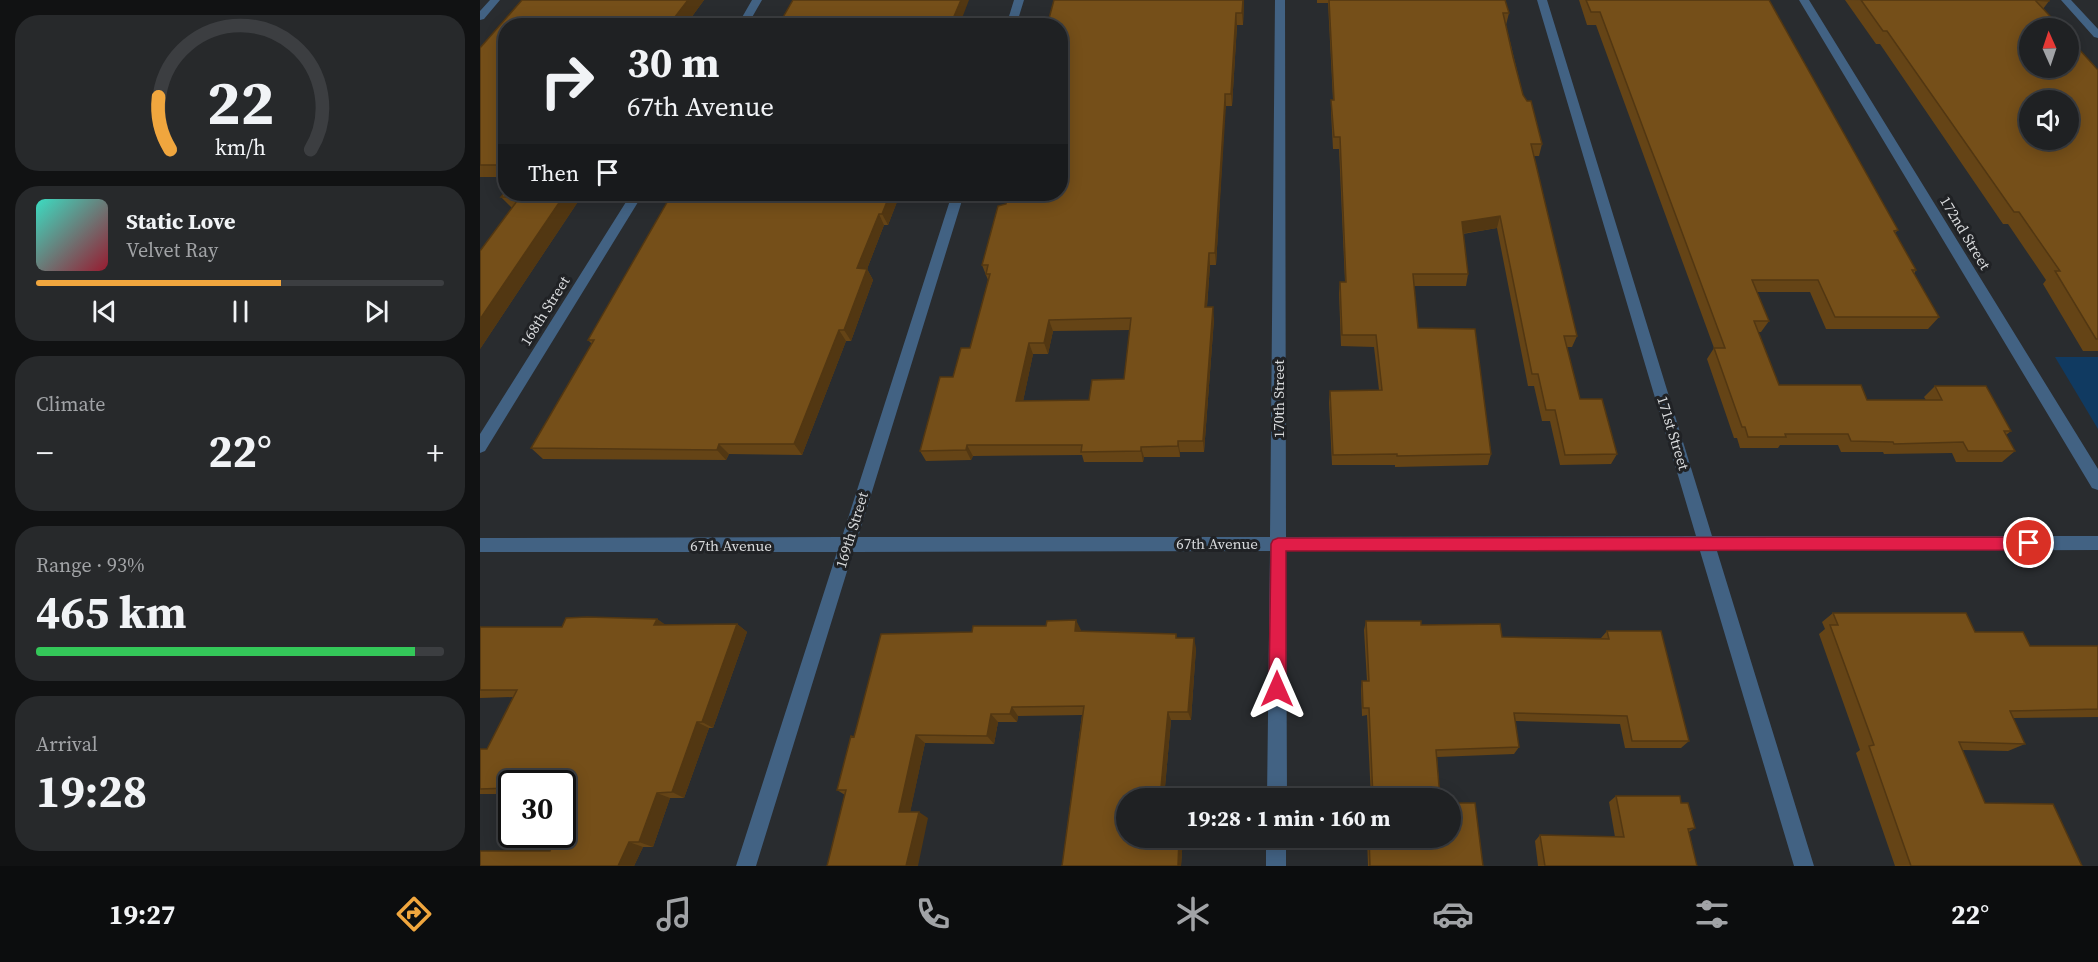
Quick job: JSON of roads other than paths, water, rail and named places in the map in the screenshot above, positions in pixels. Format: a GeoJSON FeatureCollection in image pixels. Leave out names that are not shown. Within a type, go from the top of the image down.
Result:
{"type":"FeatureCollection","features":[{"type":"Feature","properties":{"kind":"street"},"geometry":{"type":"LineString","coordinates":[[480,16],[495,0]]}},
{"type":"Feature","properties":{"kind":"street"},"geometry":{"type":"LineString","coordinates":[[747,18],[757,0]]}},
{"type":"Feature","properties":{"kind":"street"},"geometry":{"type":"LineString","coordinates":[[1013,18],[1019,0]]}},
{"type":"Feature","properties":{"kind":"street","name":"170th Street"},"geometry":{"type":"LineString","coordinates":[[1277,788],[1280,0]]}},
{"type":"Feature","properties":{"kind":"street","name":"171st Street"},"geometry":{"type":"LineString","coordinates":[[1542,0],[1804,866]]}},
{"type":"Feature","properties":{"kind":"street","name":"172nd Street"},"geometry":{"type":"LineString","coordinates":[[1804,0],[2098,483]]}},
{"type":"Feature","properties":{"kind":"street"},"geometry":{"type":"LineString","coordinates":[[2066,0],[2098,35]]}},
{"type":"Feature","properties":{"kind":"street","name":"168th Street"},"geometry":{"type":"LineString","coordinates":[[480,447],[633,201]]}},
{"type":"Feature","properties":{"kind":"street","name":"169th Street"},"geometry":{"type":"LineString","coordinates":[[746,866],[956,201]]}},
{"type":"Feature","properties":{"kind":"street","name":"67th Avenue"},"geometry":{"type":"LineString","coordinates":[[480,545],[2098,543]]}},
{"type":"Feature","properties":{"kind":"street"},"geometry":{"type":"LineString","coordinates":[[1276,848],[1276,866]]}}]}
